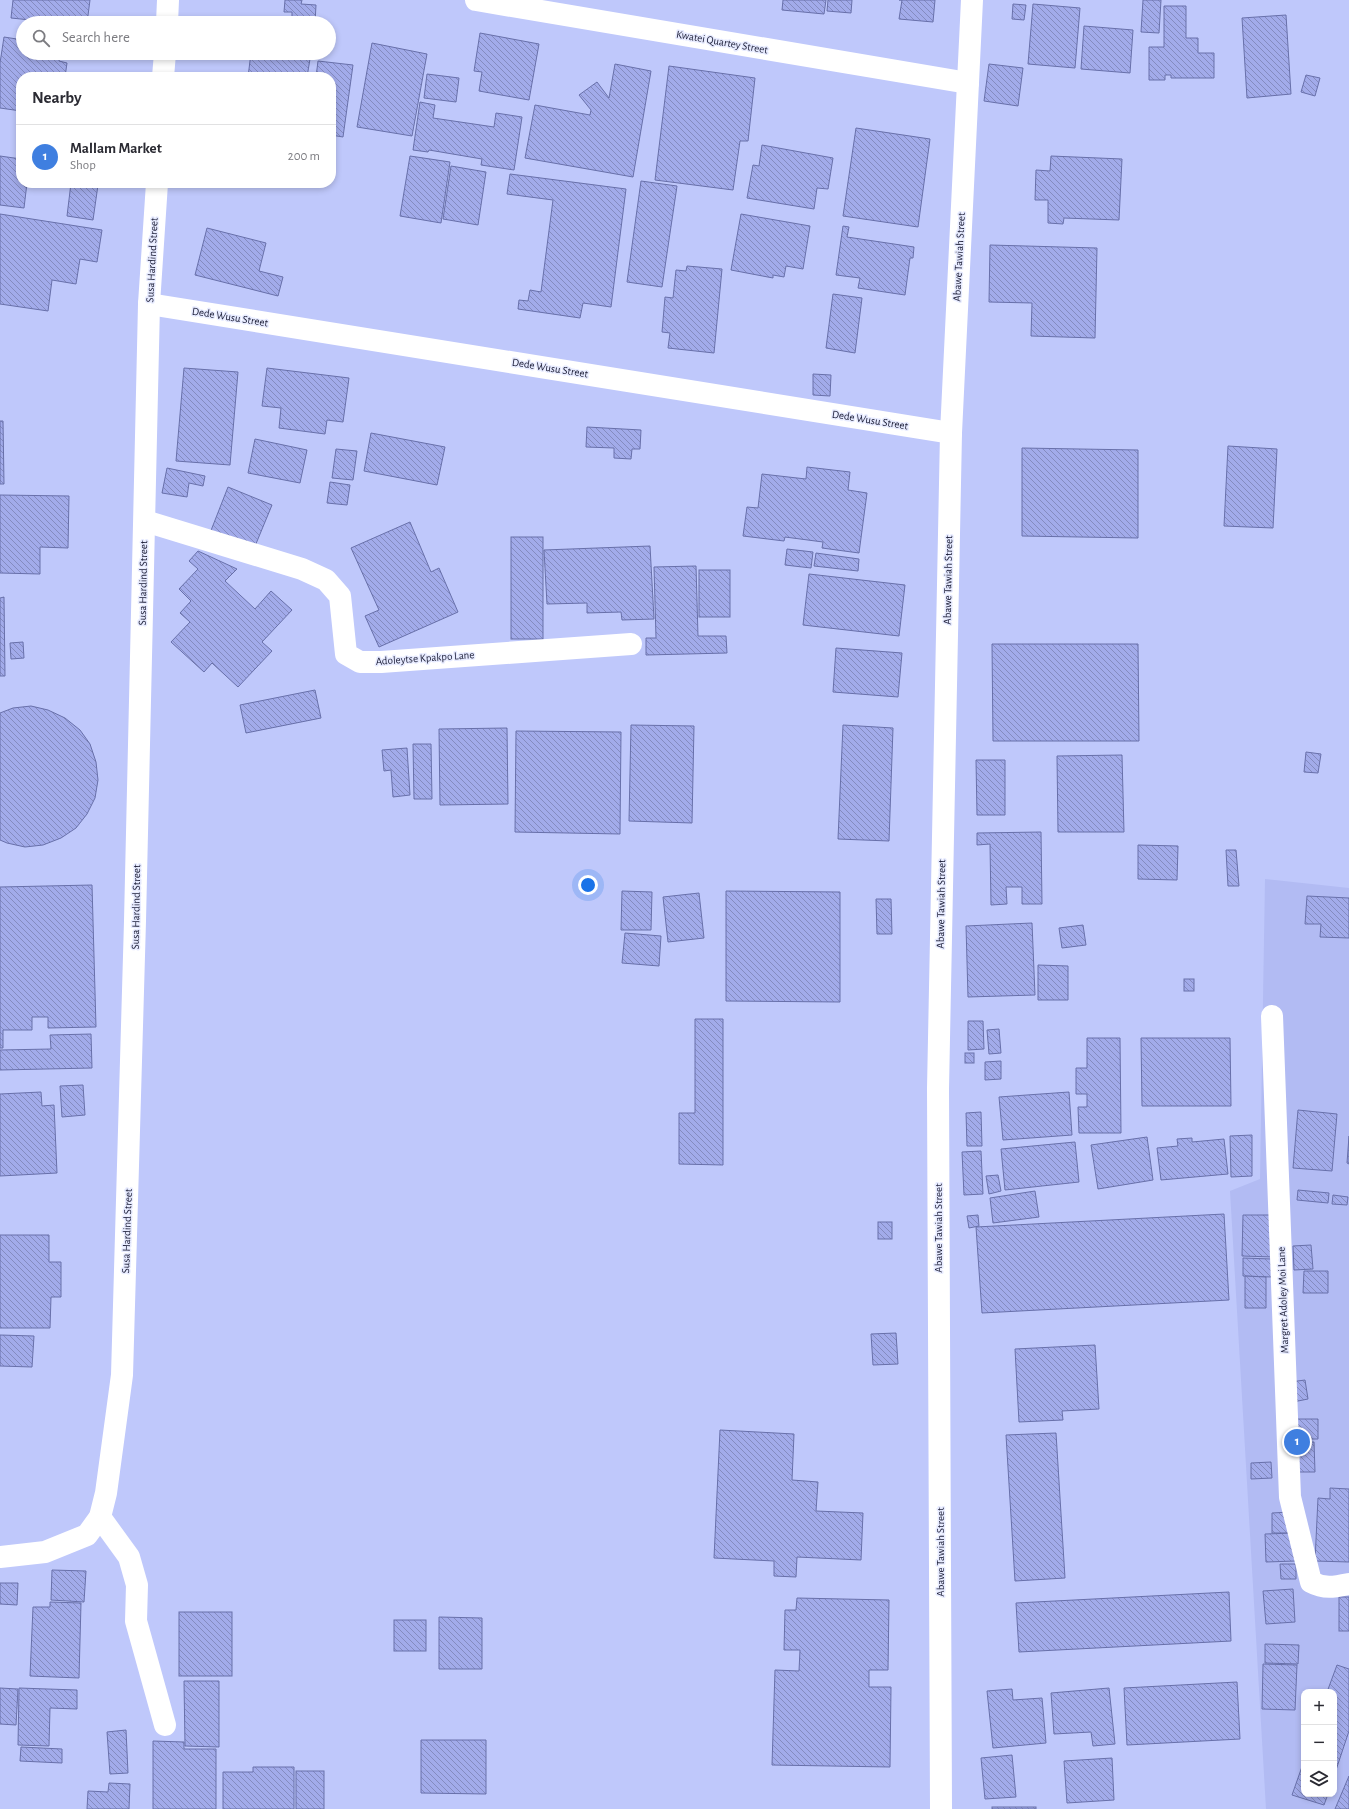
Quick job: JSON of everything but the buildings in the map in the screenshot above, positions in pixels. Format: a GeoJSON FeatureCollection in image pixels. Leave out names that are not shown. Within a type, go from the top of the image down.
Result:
{"type":"FeatureCollection","features":[{"type":"Feature","properties":{"kind":"street"},"geometry":{"type":"LineString","coordinates":[[167,16],[168,0]]}},
{"type":"Feature","properties":{"kind":"street","name":"Kwatei Quartey Street"},"geometry":{"type":"LineString","coordinates":[[476,0],[968,83]]}},
{"type":"Feature","properties":{"kind":"street","name":"Abawe Tawiah Street"},"geometry":{"type":"LineString","coordinates":[[941,1809],[938,1089],[951,432],[972,0]]}},
{"type":"Feature","properties":{"kind":"street"},"geometry":{"type":"LineString","coordinates":[[163,72],[164,60]]}},
{"type":"Feature","properties":{"kind":"street","name":"Susa Hardind Street"},"geometry":{"type":"LineString","coordinates":[[0,1557],[45,1552],[87,1534],[100,1517],[106,1493],[122,1375],[145,520],[149,304],[157,188]]}},
{"type":"Feature","properties":{"kind":"street","name":"Dede Wusu Street"},"geometry":{"type":"LineString","coordinates":[[149,304],[951,432]]}},
{"type":"Feature","properties":{"kind":"street","name":"Adoleytse Kpakpo Lane"},"geometry":{"type":"LineString","coordinates":[[145,520],[302,569],[326,580],[340,596],[346,654],[360,662],[381,662],[631,644]]}},
{"type":"Feature","properties":{"kind":"street","name":"Margret Adoley Moi Lane"},"geometry":{"type":"LineString","coordinates":[[1272,1016],[1290,1497],[1311,1582],[1328,1588],[1349,1584]]}},
{"type":"Feature","properties":{"kind":"street"},"geometry":{"type":"LineString","coordinates":[[100,1517],[129,1557],[138,1585],[136,1621],[165,1725]]}},
{"type":"Feature","properties":{"kind":"shaded area"},"geometry":{"type":"Polygon","coordinates":[[[1265,879],[1349,888],[1349,1809],[1266,1809],[1230,1191],[1260,1179],[1265,879]]]}},
{"type":"Feature","properties":{"kind":"place","name":"Mallam Market"},"geometry":{"type":"Point","coordinates":[1297,1442]}}]}
